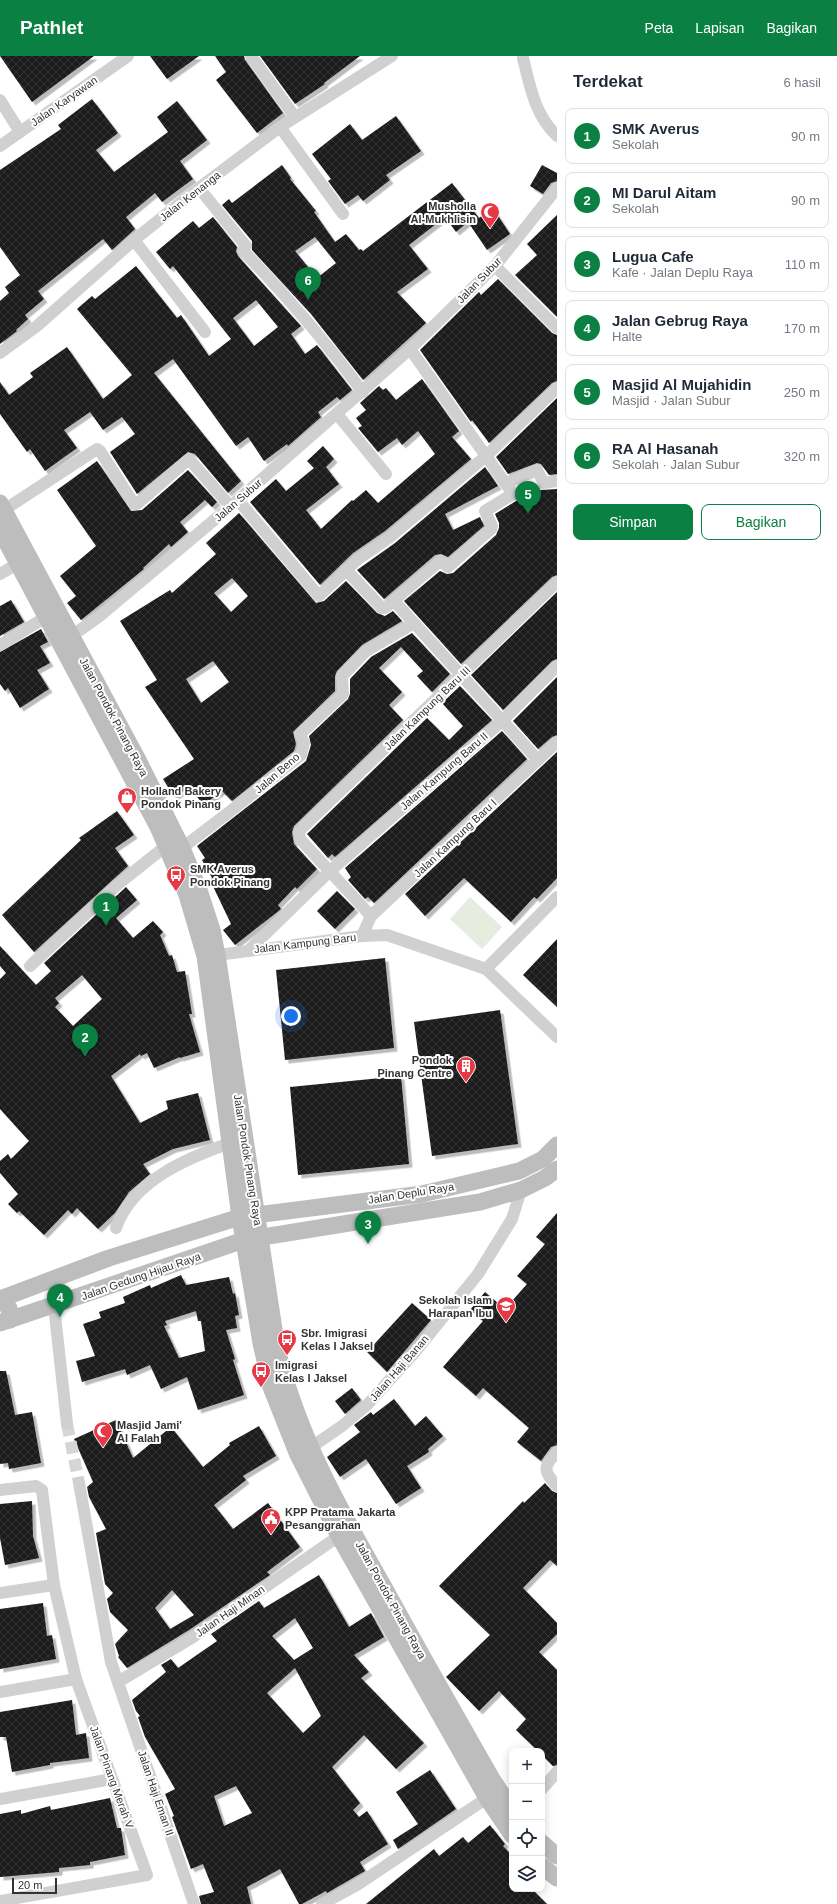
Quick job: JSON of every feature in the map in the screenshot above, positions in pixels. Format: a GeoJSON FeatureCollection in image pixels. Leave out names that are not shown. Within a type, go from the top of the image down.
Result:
{"type":"FeatureCollection","features":[{"type":"Feature","properties":{"kind":"main road","name":"Jalan Pondok Pinang Raya"},"geometry":{"type":"LineString","coordinates":[[2,507],[65,640],[138,760],[176,852],[187,895],[211,955],[251,1238],[262,1350],[271,1387],[298,1455],[339,1536],[488,1798],[509,1816]]}},
{"type":"Feature","properties":{"kind":"main road","name":"Jalan Pondok Pinang Raya"},"geometry":{"type":"LineString","coordinates":[[0,530],[46,617],[65,640]]}},
{"type":"Feature","properties":{"kind":"main road","name":"Jalan Pondok Pinang Raya"},"geometry":{"type":"LineString","coordinates":[[211,955],[230,1143],[248,1216]]}},
{"type":"Feature","properties":{"kind":"main road","name":"Jalan Deplu Raya"},"geometry":{"type":"LineString","coordinates":[[248,1216],[422,1194],[519,1171],[543,1159],[557,1145]]}},
{"type":"Feature","properties":{"kind":"main road","name":"Jalan Deplu Raya"},"geometry":{"type":"LineString","coordinates":[[251,1238],[480,1202],[521,1190],[545,1178],[557,1169]]}},
{"type":"Feature","properties":{"kind":"main road"},"geometry":{"type":"LineString","coordinates":[[519,1171],[524,1180],[521,1190]]}},
{"type":"Feature","properties":{"kind":"main road"},"geometry":{"type":"LineString","coordinates":[[5,1322],[9,1308],[0,1298],[109,1258],[248,1216]]}},
{"type":"Feature","properties":{"kind":"main road","name":"Jalan Pondok Pinang Raya"},"geometry":{"type":"LineString","coordinates":[[251,1238],[289,1394],[310,1448],[355,1537],[492,1779],[509,1816]]}},
{"type":"Feature","properties":{"kind":"main road","name":"Jalan Gedung Hijau Raya"},"geometry":{"type":"LineString","coordinates":[[5,1322],[251,1238]]}},
{"type":"Feature","properties":{"kind":"main road"},"geometry":{"type":"LineString","coordinates":[[545,1846],[557,1856]]}},
{"type":"Feature","properties":{"kind":"main road"},"geometry":{"type":"LineString","coordinates":[[545,1868],[557,1878]]}},
{"type":"Feature","properties":{"kind":"street","name":"Jalan Karyawan"},"geometry":{"type":"LineString","coordinates":[[0,146],[115,60],[128,56]]}},
{"type":"Feature","properties":{"kind":"street"},"geometry":{"type":"LineString","coordinates":[[251,56],[295,117]]}},
{"type":"Feature","properties":{"kind":"street","name":"Jalan Kenanga"},"geometry":{"type":"LineString","coordinates":[[0,353],[37,326],[134,240],[199,188],[280,127],[392,56]]}},
{"type":"Feature","properties":{"kind":"street"},"geometry":{"type":"LineString","coordinates":[[523,58],[531,91],[538,109],[546,124],[557,136]]}},
{"type":"Feature","properties":{"kind":"street"},"geometry":{"type":"LineString","coordinates":[[0,100],[20,132]]}},
{"type":"Feature","properties":{"kind":"street"},"geometry":{"type":"LineString","coordinates":[[280,127],[343,214]]}},
{"type":"Feature","properties":{"kind":"street"},"geometry":{"type":"LineString","coordinates":[[199,188],[246,246],[243,251],[319,334],[363,392]]}},
{"type":"Feature","properties":{"kind":"street","name":"Jalan Subur"},"geometry":{"type":"LineString","coordinates":[[65,640],[101,616],[363,392],[410,349],[495,266],[557,188]]}},
{"type":"Feature","properties":{"kind":"street"},"geometry":{"type":"LineString","coordinates":[[134,240],[205,332]]}},
{"type":"Feature","properties":{"kind":"street"},"geometry":{"type":"LineString","coordinates":[[495,266],[554,325]]}},
{"type":"Feature","properties":{"kind":"street"},"geometry":{"type":"LineString","coordinates":[[410,349],[509,489]]}},
{"type":"Feature","properties":{"kind":"street"},"geometry":{"type":"LineString","coordinates":[[2,507],[97,449],[100,451],[134,504],[137,504],[189,459],[234,503],[318,596],[358,559],[390,537],[486,456],[557,388]]}},
{"type":"Feature","properties":{"kind":"street"},"geometry":{"type":"LineString","coordinates":[[337,414],[386,474]]}},
{"type":"Feature","properties":{"kind":"street"},"geometry":{"type":"LineString","coordinates":[[346,570],[382,608],[385,608],[440,561],[448,567],[491,529],[492,526],[485,511],[509,489],[537,470],[544,483],[557,482]]}},
{"type":"Feature","properties":{"kind":"street"},"geometry":{"type":"LineString","coordinates":[[0,574],[17,564]]}},
{"type":"Feature","properties":{"kind":"street","name":"Jalan Kampung Baru III"},"geometry":{"type":"LineString","coordinates":[[329,872],[298,835],[300,829],[462,675],[557,582]]}},
{"type":"Feature","properties":{"kind":"street"},"geometry":{"type":"LineString","coordinates":[[394,601],[538,760]]}},
{"type":"Feature","properties":{"kind":"street"},"geometry":{"type":"LineString","coordinates":[[0,645],[46,617]]}},
{"type":"Feature","properties":{"kind":"street","name":"Jalan Beno"},"geometry":{"type":"LineString","coordinates":[[176,852],[301,755],[304,743],[300,734],[343,694],[342,676],[366,651],[414,623]]}},
{"type":"Feature","properties":{"kind":"street","name":"Jalan Kampung Baru II"},"geometry":{"type":"LineString","coordinates":[[329,872],[502,721],[557,666]]}},
{"type":"Feature","properties":{"kind":"street","name":"Jalan Kampung Baru I"},"geometry":{"type":"LineString","coordinates":[[371,916],[557,742]]}},
{"type":"Feature","properties":{"kind":"street"},"geometry":{"type":"LineString","coordinates":[[30,966],[122,881],[176,852]]}},
{"type":"Feature","properties":{"kind":"street"},"geometry":{"type":"LineString","coordinates":[[329,872],[371,916]]}},
{"type":"Feature","properties":{"kind":"street","name":"Jalan Kampung Baru"},"geometry":{"type":"LineString","coordinates":[[248,951],[329,872]]}},
{"type":"Feature","properties":{"kind":"street"},"geometry":{"type":"LineString","coordinates":[[486,969],[557,897]]}},
{"type":"Feature","properties":{"kind":"street","name":"Jalan Kampung Baru"},"geometry":{"type":"LineString","coordinates":[[362,936],[371,916]]}},
{"type":"Feature","properties":{"kind":"street","name":"Jalan Kampung Baru"},"geometry":{"type":"LineString","coordinates":[[211,955],[362,936],[387,935],[486,969],[557,1037]]}},
{"type":"Feature","properties":{"kind":"street"},"geometry":{"type":"LineString","coordinates":[[116,1228],[126,1207],[151,1183],[183,1161],[230,1143]]}},
{"type":"Feature","properties":{"kind":"street","name":"Jalan Haji Banan"},"geometry":{"type":"LineString","coordinates":[[310,1448],[342,1426],[384,1388],[415,1352],[478,1274],[512,1219],[521,1190]]}},
{"type":"Feature","properties":{"kind":"street"},"geometry":{"type":"LineString","coordinates":[[54,1306],[68,1424]]}},
{"type":"Feature","properties":{"kind":"street"},"geometry":{"type":"LineString","coordinates":[[557,1452],[547,1463],[546,1470],[547,1474],[557,1486]]}},
{"type":"Feature","properties":{"kind":"street","name":"Jalan Haji Eman II"},"geometry":{"type":"LineString","coordinates":[[79,1483],[111,1662],[194,1904]]}},
{"type":"Feature","properties":{"kind":"street","name":"Jalan Pinang Merah V"},"geometry":{"type":"LineString","coordinates":[[0,1490],[36,1486],[42,1490],[54,1586],[76,1679],[147,1875],[0,1901]]}},
{"type":"Feature","properties":{"kind":"street","name":"Jalan Haji Minan"},"geometry":{"type":"LineString","coordinates":[[118,1682],[193,1637],[339,1536]]}},
{"type":"Feature","properties":{"kind":"street"},"geometry":{"type":"LineString","coordinates":[[0,1593],[54,1586]]}},
{"type":"Feature","properties":{"kind":"street"},"geometry":{"type":"LineString","coordinates":[[0,1692],[76,1679]]}},
{"type":"Feature","properties":{"kind":"street"},"geometry":{"type":"LineString","coordinates":[[545,1786],[557,1772]]}},
{"type":"Feature","properties":{"kind":"street"},"geometry":{"type":"LineString","coordinates":[[0,1799],[112,1778]]}},
{"type":"Feature","properties":{"kind":"street"},"geometry":{"type":"LineString","coordinates":[[322,1904],[357,1885],[488,1798]]}},
{"type":"Feature","properties":{"kind":"shaded area"},"geometry":{"type":"Polygon","coordinates":[[[470,897],[502,927],[482,949],[450,919],[470,897]]]}},
{"type":"Feature","properties":{"kind":"building"},"geometry":{"type":"Polygon","coordinates":[[[0,56],[94,56],[32,102],[0,56]]]}},
{"type":"Feature","properties":{"kind":"building"},"geometry":{"type":"Polygon","coordinates":[[[150,56],[199,56],[167,79],[150,56]]]}},
{"type":"Feature","properties":{"kind":"building"},"geometry":{"type":"Polygon","coordinates":[[[215,56],[244,56],[245,60],[283,113],[257,133],[216,80],[226,72],[215,56]]]}},
{"type":"Feature","properties":{"kind":"building"},"geometry":{"type":"Polygon","coordinates":[[[260,56],[360,56],[324,83],[325,84],[295,104],[260,56]]]}},
{"type":"Feature","properties":{"kind":"building"},"geometry":{"type":"Polygon","coordinates":[[[92,99],[118,133],[96,150],[114,172],[168,132],[157,117],[177,101],[207,140],[180,161],[193,179],[162,202],[155,193],[126,217],[135,229],[112,250],[103,239],[38,291],[44,299],[25,315],[28,319],[16,330],[17,331],[0,344],[0,301],[9,293],[5,287],[20,275],[0,247],[0,170],[61,129],[58,125],[92,99]]]}},
{"type":"Feature","properties":{"kind":"building"},"geometry":{"type":"Polygon","coordinates":[[[396,116],[421,151],[386,175],[390,180],[363,201],[358,195],[345,204],[328,181],[331,179],[312,154],[350,124],[362,140],[396,116]]]}},
{"type":"Feature","properties":{"kind":"building"},"geometry":{"type":"Polygon","coordinates":[[[282,165],[291,178],[290,179],[316,211],[314,212],[335,242],[346,234],[359,250],[361,249],[363,251],[452,183],[479,218],[493,208],[510,234],[487,250],[468,222],[456,232],[445,217],[409,245],[428,269],[397,292],[426,323],[363,380],[311,314],[252,250],[252,241],[222,205],[229,199],[232,203],[282,165]],[[315,237],[295,251],[317,278],[336,263],[315,237]]]}},
{"type":"Feature","properties":{"kind":"building"},"geometry":{"type":"Polygon","coordinates":[[[542,165],[557,173],[557,181],[551,183],[543,194],[530,186],[542,165]]]}},
{"type":"Feature","properties":{"kind":"building"},"geometry":{"type":"Polygon","coordinates":[[[557,215],[557,317],[515,275],[537,255],[527,244],[557,215]]]}},
{"type":"Feature","properties":{"kind":"building"},"geometry":{"type":"Polygon","coordinates":[[[213,217],[237,247],[236,251],[238,256],[301,326],[291,334],[305,354],[317,345],[352,390],[340,400],[337,397],[318,412],[321,417],[288,446],[287,444],[264,461],[248,437],[236,446],[173,359],[154,373],[241,481],[228,493],[195,454],[188,452],[137,494],[110,452],[135,434],[122,417],[103,430],[90,412],[64,430],[77,448],[45,471],[30,449],[27,452],[0,414],[0,382],[9,395],[33,377],[30,373],[67,347],[103,399],[132,375],[77,309],[92,296],[95,299],[136,266],[177,318],[181,315],[209,356],[231,339],[173,266],[170,269],[156,252],[193,221],[199,228],[213,217]],[[256,300],[233,318],[254,346],[278,327],[256,300]]]}},
{"type":"Feature","properties":{"kind":"building"},"geometry":{"type":"Polygon","coordinates":[[[498,279],[552,333],[557,335],[557,381],[552,383],[489,443],[472,420],[471,422],[420,350],[479,292],[481,295],[498,279]]]}},
{"type":"Feature","properties":{"kind":"building"},"geometry":{"type":"Polygon","coordinates":[[[422,379],[459,431],[452,437],[471,459],[385,531],[353,553],[320,585],[250,502],[276,479],[286,491],[314,468],[307,461],[323,446],[334,459],[326,467],[339,484],[306,510],[321,529],[352,500],[353,501],[366,490],[378,503],[435,454],[418,431],[402,445],[397,438],[378,452],[358,428],[362,426],[356,418],[366,410],[360,403],[379,386],[383,390],[386,388],[396,400],[422,379]]]}},
{"type":"Feature","properties":{"kind":"building"},"geometry":{"type":"Polygon","coordinates":[[[557,398],[557,474],[549,475],[541,464],[537,463],[508,474],[496,457],[557,398]]]}},
{"type":"Feature","properties":{"kind":"building"},"geometry":{"type":"Polygon","coordinates":[[[97,461],[131,511],[142,510],[188,470],[217,502],[212,507],[205,500],[180,522],[188,532],[171,547],[169,544],[143,568],[144,569],[81,620],[67,603],[76,596],[60,576],[96,546],[57,490],[97,461]]]}},
{"type":"Feature","properties":{"kind":"building"},"geometry":{"type":"Polygon","coordinates":[[[485,467],[498,486],[445,514],[453,530],[480,517],[484,526],[448,557],[441,554],[435,555],[384,599],[357,570],[395,543],[485,467]]]}},
{"type":"Feature","properties":{"kind":"building"},"geometry":{"type":"Polygon","coordinates":[[[557,489],[557,575],[552,577],[461,664],[404,601],[440,571],[447,574],[453,573],[496,535],[499,528],[499,523],[495,514],[516,501],[541,490],[557,489]]]}},
{"type":"Feature","properties":{"kind":"building"},"geometry":{"type":"Polygon","coordinates":[[[239,513],[316,603],[324,601],[346,581],[377,613],[385,616],[393,611],[402,621],[362,645],[337,671],[335,676],[335,691],[293,732],[296,744],[294,751],[232,801],[222,791],[203,805],[190,787],[174,797],[163,779],[194,759],[145,687],[157,680],[120,621],[170,590],[172,593],[216,554],[206,543],[239,513]],[[232,578],[214,593],[231,612],[248,596],[232,578]],[[213,661],[186,679],[201,703],[229,682],[213,661]]]}},
{"type":"Feature","properties":{"kind":"building"},"geometry":{"type":"Polygon","coordinates":[[[557,592],[557,659],[552,661],[503,710],[471,675],[557,592]]]}},
{"type":"Feature","properties":{"kind":"building"},"geometry":{"type":"Polygon","coordinates":[[[11,600],[24,622],[0,636],[0,606],[11,600]]]}},
{"type":"Feature","properties":{"kind":"building"},"geometry":{"type":"Polygon","coordinates":[[[41,629],[48,642],[40,646],[50,663],[37,670],[49,689],[20,708],[8,688],[5,691],[0,684],[0,652],[41,629]]]}},
{"type":"Feature","properties":{"kind":"building"},"geometry":{"type":"Polygon","coordinates":[[[412,633],[450,674],[432,692],[417,676],[423,671],[401,647],[379,668],[402,692],[389,705],[403,720],[294,826],[292,832],[294,844],[317,869],[297,889],[295,887],[278,905],[281,909],[235,945],[223,930],[231,924],[210,880],[212,878],[202,860],[205,858],[197,846],[306,761],[311,745],[309,736],[348,699],[350,694],[350,679],[371,657],[412,633]]]}},
{"type":"Feature","properties":{"kind":"building"},"geometry":{"type":"Polygon","coordinates":[[[557,677],[557,735],[552,737],[538,749],[513,721],[557,677]]]}},
{"type":"Feature","properties":{"kind":"building"},"geometry":{"type":"Polygon","coordinates":[[[460,686],[492,720],[335,857],[332,854],[328,858],[307,834],[427,718],[449,740],[463,726],[442,703],[460,686]]]}},
{"type":"Feature","properties":{"kind":"building"},"geometry":{"type":"Polygon","coordinates":[[[502,731],[527,759],[374,903],[368,897],[365,899],[348,880],[351,877],[345,868],[502,731]]]}},
{"type":"Feature","properties":{"kind":"building"},"geometry":{"type":"Polygon","coordinates":[[[557,752],[557,878],[537,899],[534,897],[511,922],[464,878],[425,916],[405,894],[557,752]]]}},
{"type":"Feature","properties":{"kind":"building"},"geometry":{"type":"Polygon","coordinates":[[[117,811],[134,835],[115,848],[128,866],[34,952],[2,915],[81,840],[79,838],[117,811]]]}},
{"type":"Feature","properties":{"kind":"building"},"geometry":{"type":"Polygon","coordinates":[[[126,887],[137,900],[116,918],[133,938],[153,921],[163,932],[160,935],[169,956],[172,955],[177,972],[185,971],[192,1014],[189,1014],[200,1052],[180,1057],[154,1068],[147,1053],[141,1056],[140,1054],[111,1076],[140,1123],[168,1109],[166,1101],[198,1093],[210,1140],[173,1149],[143,1164],[150,1174],[129,1192],[115,1213],[98,1229],[77,1208],[72,1214],[68,1210],[44,1235],[19,1211],[17,1213],[8,1204],[18,1194],[0,1173],[0,1161],[8,1154],[11,1159],[29,1141],[0,1109],[0,979],[6,973],[0,966],[0,946],[36,985],[51,971],[44,963],[126,887]],[[82,975],[55,998],[59,1003],[55,1007],[73,1026],[102,999],[82,975]]]}},
{"type":"Feature","properties":{"kind":"building"},"geometry":{"type":"Polygon","coordinates":[[[337,891],[355,909],[335,929],[317,911],[337,891]]]}},
{"type":"Feature","properties":{"kind":"building"},"geometry":{"type":"Polygon","coordinates":[[[557,939],[557,1007],[523,975],[557,939]]]}},
{"type":"Feature","properties":{"kind":"building","name":"Pondok Pinang Centre"},"geometry":{"type":"Polygon","coordinates":[[[385,958],[394,1048],[285,1060],[276,970],[385,958]]]}},
{"type":"Feature","properties":{"kind":"building","name":"Pondok Pinang Centre"},"geometry":{"type":"Polygon","coordinates":[[[500,1010],[518,1144],[432,1156],[414,1022],[500,1010]]]}},
{"type":"Feature","properties":{"kind":"building","name":"Pondok Pinang Centre"},"geometry":{"type":"Polygon","coordinates":[[[401,1076],[409,1164],[298,1175],[290,1087],[401,1076]]]}},
{"type":"Feature","properties":{"kind":"building"},"geometry":{"type":"Polygon","coordinates":[[[557,1213],[557,1445],[551,1447],[541,1461],[517,1442],[529,1428],[483,1388],[476,1396],[443,1367],[483,1321],[470,1310],[485,1292],[505,1309],[527,1284],[517,1276],[545,1244],[536,1237],[557,1213]]]}},
{"type":"Feature","properties":{"kind":"building"},"geometry":{"type":"Polygon","coordinates":[[[181,1275],[186,1285],[229,1277],[233,1294],[235,1293],[239,1315],[235,1316],[237,1328],[226,1330],[235,1359],[233,1360],[244,1395],[198,1410],[187,1377],[161,1389],[150,1365],[127,1375],[125,1369],[82,1382],[76,1361],[95,1356],[83,1324],[101,1318],[99,1312],[125,1303],[123,1297],[150,1285],[151,1288],[181,1275]],[[196,1311],[165,1321],[167,1325],[164,1326],[179,1358],[205,1351],[201,1321],[198,1321],[196,1311]]]}},
{"type":"Feature","properties":{"kind":"building"},"geometry":{"type":"Polygon","coordinates":[[[412,1303],[431,1320],[387,1372],[367,1352],[412,1303]]]}},
{"type":"Feature","properties":{"kind":"building"},"geometry":{"type":"Polygon","coordinates":[[[0,1371],[6,1371],[15,1415],[32,1412],[41,1463],[9,1469],[8,1463],[0,1464],[0,1371]]]}},
{"type":"Feature","properties":{"kind":"building"},"geometry":{"type":"Polygon","coordinates":[[[352,1388],[361,1400],[345,1414],[335,1401],[352,1388]]]}},
{"type":"Feature","properties":{"kind":"building"},"geometry":{"type":"Polygon","coordinates":[[[394,1399],[415,1426],[426,1416],[443,1436],[428,1449],[429,1452],[407,1466],[421,1488],[396,1504],[366,1459],[340,1477],[327,1457],[360,1432],[354,1425],[371,1412],[373,1415],[394,1399]]]}},
{"type":"Feature","properties":{"kind":"building"},"geometry":{"type":"Polygon","coordinates":[[[116,1420],[133,1458],[171,1427],[203,1467],[230,1445],[229,1443],[259,1426],[276,1456],[243,1476],[246,1480],[214,1505],[233,1529],[268,1503],[300,1547],[267,1572],[270,1575],[189,1630],[127,1668],[118,1657],[115,1644],[128,1630],[110,1612],[107,1599],[113,1593],[105,1584],[96,1533],[106,1529],[89,1497],[87,1487],[93,1482],[74,1439],[116,1420]],[[172,1590],[155,1608],[170,1629],[194,1615],[172,1590]]]}},
{"type":"Feature","properties":{"kind":"building"},"geometry":{"type":"Polygon","coordinates":[[[545,1483],[552,1491],[557,1493],[557,1566],[550,1560],[523,1588],[557,1623],[557,1634],[539,1652],[557,1670],[557,1765],[553,1766],[545,1758],[545,1748],[535,1748],[516,1730],[526,1719],[499,1691],[479,1711],[446,1677],[490,1635],[439,1586],[523,1501],[524,1503],[545,1483]]]}},
{"type":"Feature","properties":{"kind":"building"},"geometry":{"type":"Polygon","coordinates":[[[32,1501],[33,1536],[39,1558],[5,1565],[0,1538],[0,1504],[32,1501]]]}},
{"type":"Feature","properties":{"kind":"building"},"geometry":{"type":"Polygon","coordinates":[[[319,1575],[349,1627],[371,1613],[384,1637],[354,1655],[369,1672],[361,1678],[424,1743],[396,1769],[364,1735],[332,1767],[360,1803],[353,1810],[359,1817],[367,1811],[388,1844],[360,1862],[365,1871],[327,1893],[326,1891],[302,1904],[299,1904],[280,1869],[247,1887],[251,1904],[201,1904],[199,1896],[214,1892],[203,1864],[191,1869],[172,1817],[174,1816],[165,1794],[175,1789],[145,1737],[138,1717],[140,1716],[136,1711],[132,1700],[166,1672],[161,1665],[171,1659],[178,1668],[217,1641],[211,1634],[259,1601],[264,1608],[319,1575]],[[295,1618],[272,1636],[294,1660],[313,1648],[295,1618]],[[295,1668],[267,1693],[303,1733],[321,1716],[295,1668]],[[236,1786],[214,1796],[224,1826],[252,1813],[236,1786]]]}},
{"type":"Feature","properties":{"kind":"building"},"geometry":{"type":"Polygon","coordinates":[[[43,1603],[47,1636],[52,1635],[56,1659],[0,1669],[0,1609],[43,1603]]]}},
{"type":"Feature","properties":{"kind":"building"},"geometry":{"type":"Polygon","coordinates":[[[72,1700],[76,1735],[86,1733],[89,1758],[50,1763],[50,1765],[12,1772],[6,1737],[0,1737],[0,1712],[72,1700]]]}},
{"type":"Feature","properties":{"kind":"building"},"geometry":{"type":"Polygon","coordinates":[[[430,1770],[456,1809],[398,1849],[393,1840],[418,1824],[396,1792],[430,1770]]]}},
{"type":"Feature","properties":{"kind":"building"},"geometry":{"type":"Polygon","coordinates":[[[110,1798],[117,1828],[121,1828],[125,1855],[90,1862],[90,1865],[59,1868],[59,1872],[0,1877],[0,1814],[21,1810],[21,1814],[50,1806],[51,1810],[110,1798]]]}},
{"type":"Feature","properties":{"kind":"building"},"geometry":{"type":"Polygon","coordinates":[[[490,1825],[505,1844],[503,1846],[509,1852],[509,1892],[535,1892],[547,1904],[366,1904],[434,1849],[439,1856],[463,1837],[468,1843],[490,1825]]]}},
{"type":"Feature","properties":{"kind":"tunnel"},"geometry":{"type":"LineString","coordinates":[[67,1424],[79,1483]]}},
{"type":"Feature","properties":{"kind":"place","name":"Musholla Al-Mukhlisin"},"geometry":{"type":"Point","coordinates":[490,229]}},
{"type":"Feature","properties":{"kind":"place","name":"RA Al Hasanah"},"geometry":{"type":"Point","coordinates":[308,300]}},
{"type":"Feature","properties":{"kind":"place","name":"Masjid Al Mujahidin"},"geometry":{"type":"Point","coordinates":[528,514]}},
{"type":"Feature","properties":{"kind":"place","name":"Holland Bakery Pondok Pinang"},"geometry":{"type":"Point","coordinates":[127,814]}},
{"type":"Feature","properties":{"kind":"place","name":"SMK Averus Pondok Pinang"},"geometry":{"type":"Point","coordinates":[176,892]}},
{"type":"Feature","properties":{"kind":"place","name":"SMK Averus"},"geometry":{"type":"Point","coordinates":[106,926]}},
{"type":"Feature","properties":{"kind":"place","name":"MI Darul Aitam"},"geometry":{"type":"Point","coordinates":[85,1057]}},
{"type":"Feature","properties":{"kind":"place","name":"Pondok Pinang Centre"},"geometry":{"type":"Point","coordinates":[466,1083]}},
{"type":"Feature","properties":{"kind":"place","name":"Lugua Cafe"},"geometry":{"type":"Point","coordinates":[368,1244]}},
{"type":"Feature","properties":{"kind":"place","name":"Jalan Gebrug Raya"},"geometry":{"type":"Point","coordinates":[60,1317]}},
{"type":"Feature","properties":{"kind":"place","name":"Sekolah Islam Harapan Ibu"},"geometry":{"type":"Point","coordinates":[506,1323]}},
{"type":"Feature","properties":{"kind":"place","name":"Sbr. Imigrasi Kelas I Jaksel"},"geometry":{"type":"Point","coordinates":[287,1356]}},
{"type":"Feature","properties":{"kind":"place","name":"Imigrasi Kelas I Jaksel"},"geometry":{"type":"Point","coordinates":[261,1388]}},
{"type":"Feature","properties":{"kind":"place","name":"Masjid Jami' Al Falah"},"geometry":{"type":"Point","coordinates":[103,1448]}},
{"type":"Feature","properties":{"kind":"place","name":"KPP Pratama Jakarta Pesanggrahan"},"geometry":{"type":"Point","coordinates":[271,1535]}}]}
